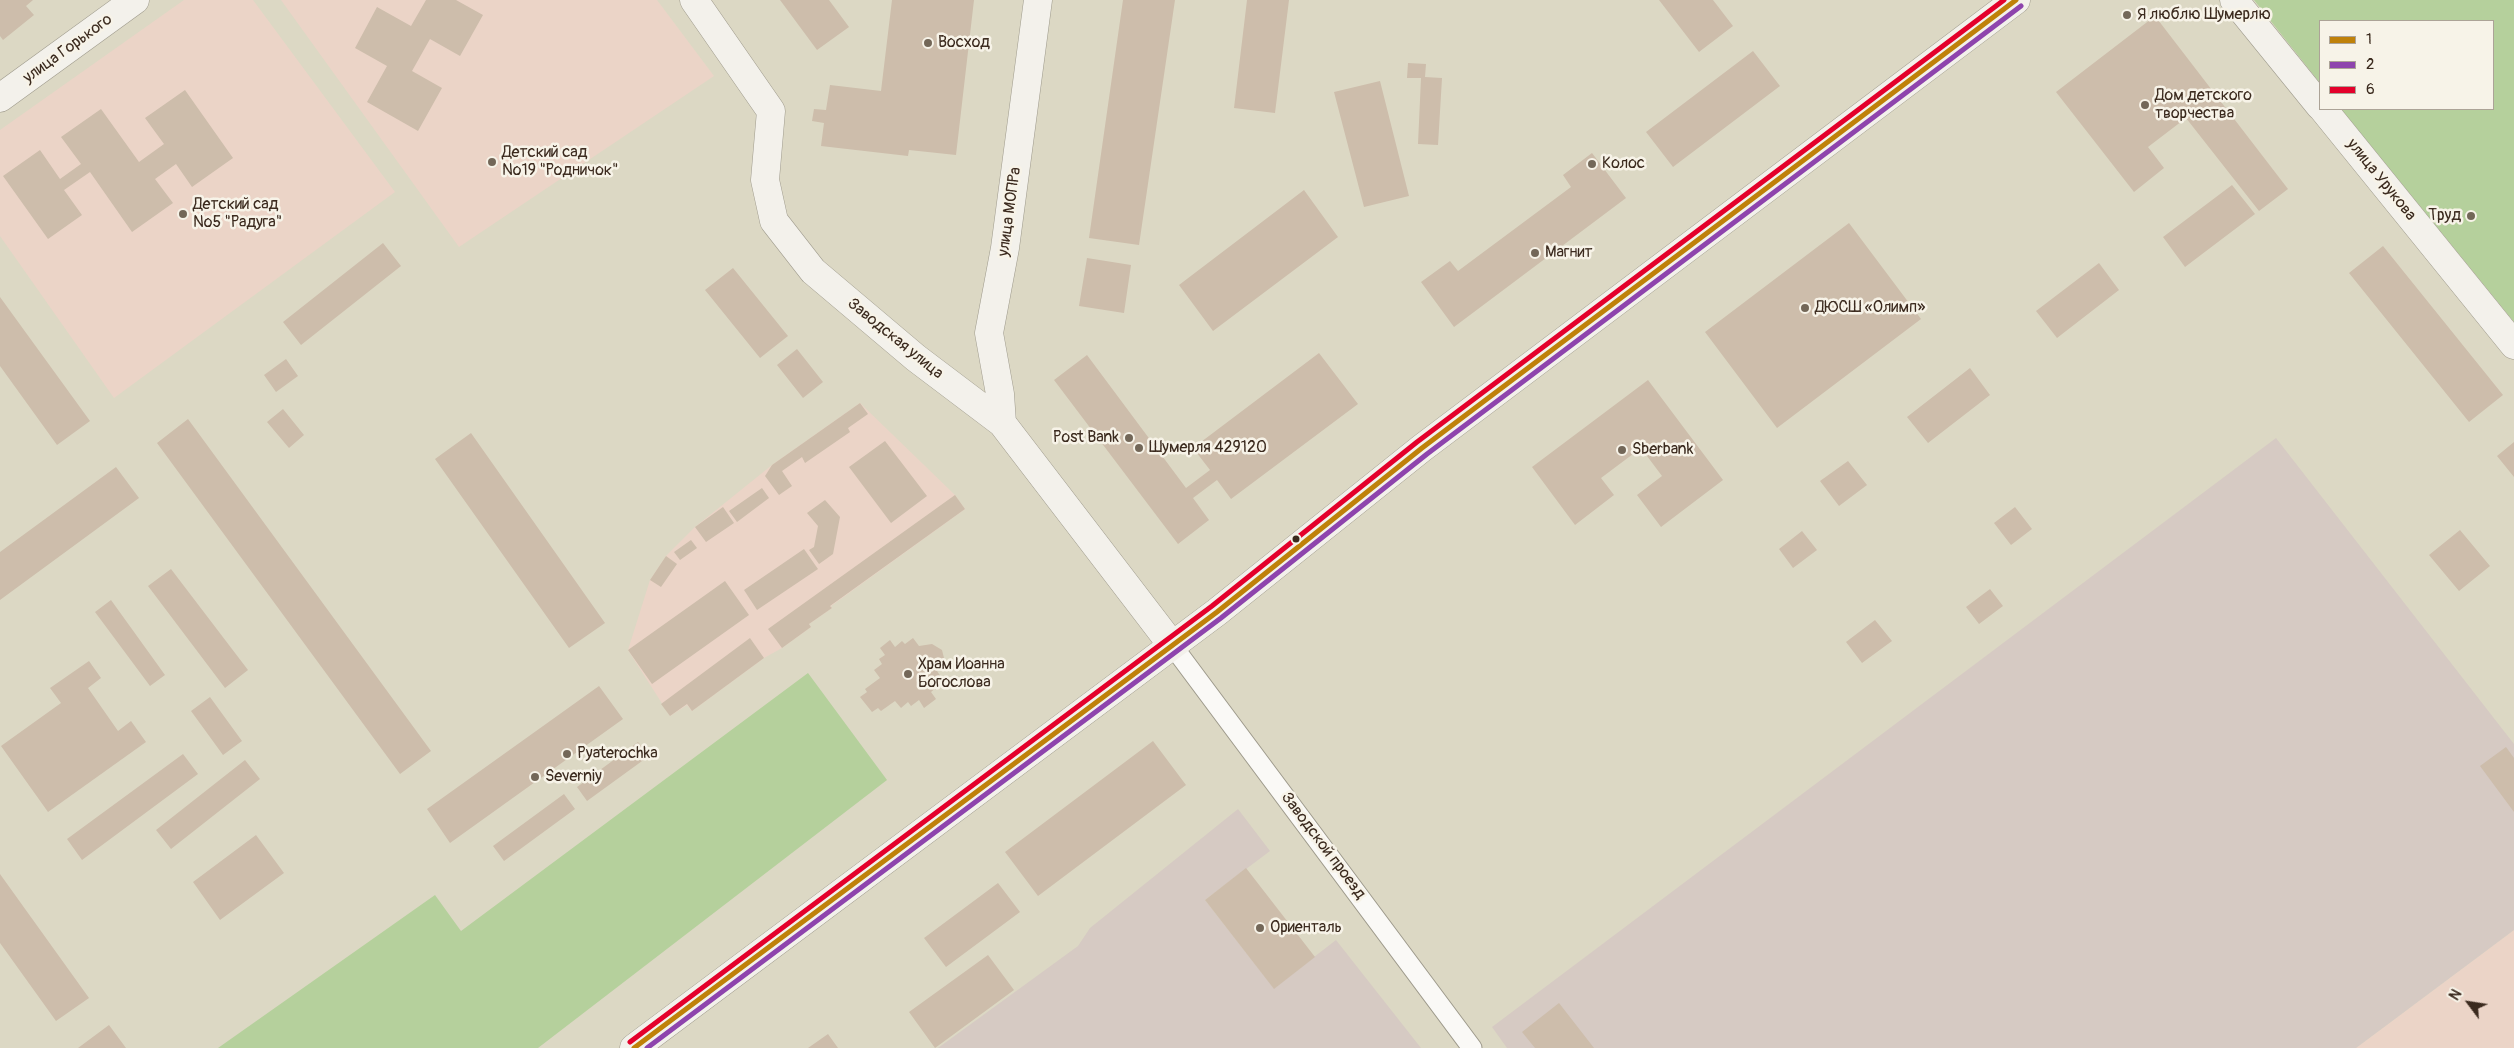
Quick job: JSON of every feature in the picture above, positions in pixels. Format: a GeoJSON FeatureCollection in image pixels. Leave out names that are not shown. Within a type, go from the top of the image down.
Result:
{"type":"FeatureCollection","features":[{"type":"Feature","properties":{"kind":"street","name":"улица Горького"},"geometry":{"type":"LineString","coordinates":[[0,98],[135,0]]}},
{"type":"Feature","properties":{"kind":"street","name":"Заводская улица"},"geometry":{"type":"LineString","coordinates":[[694,0],[771,112],[764,180],[774,221],[813,271],[916,358],[1002,423],[1172,645]]}},
{"type":"Feature","properties":{"kind":"street","name":"улица МОПРа"},"geometry":{"type":"LineString","coordinates":[[1002,423],[1000,394],[988,333],[1006,248],[1038,0]]}},
{"type":"Feature","properties":{"kind":"street"},"geometry":{"type":"LineString","coordinates":[[634,1048],[1172,645],[1299,548],[1422,448],[2016,0]]}},
{"type":"Feature","properties":{"kind":"street","name":"улица Урукова"},"geometry":{"type":"LineString","coordinates":[[2234,0],[2319,105]]}},
{"type":"Feature","properties":{"kind":"street","name":"улица Урукова"},"geometry":{"type":"LineString","coordinates":[[2323,110],[2514,345]]}},
{"type":"Feature","properties":{"kind":"street","name":"Заводской проезд"},"geometry":{"type":"LineString","coordinates":[[1172,645],[1472,1048]]}},
{"type":"Feature","properties":{"kind":"shaded area","name":"Детский сад №5 \"Радуга\""},"geometry":{"type":"Polygon","coordinates":[[[184,0],[253,0],[395,192],[114,398],[0,236],[0,130],[184,0]]]}},
{"type":"Feature","properties":{"kind":"shaded area","name":"Детский сад №19 \"Родничок\""},"geometry":{"type":"Polygon","coordinates":[[[281,0],[657,0],[714,76],[459,247],[281,0]]]}},
{"type":"Feature","properties":{"kind":"shaded area"},"geometry":{"type":"Polygon","coordinates":[[[860,403],[955,495],[965,509],[831,606],[832,608],[809,624],[811,627],[782,648],[764,658],[692,711],[687,705],[670,716],[628,650],[650,580],[666,556],[695,527],[772,465],[860,403]]]}},
{"type":"Feature","properties":{"kind":"shaded area"},"geometry":{"type":"Polygon","coordinates":[[[2276,438],[2514,744],[2514,930],[2356,1048],[1507,1048],[1492,1027],[2276,438]]]}},
{"type":"Feature","properties":{"kind":"shaded area"},"geometry":{"type":"Polygon","coordinates":[[[1238,809],[1270,851],[1205,900],[1274,988],[1336,940],[1421,1048],[938,1048],[1078,946],[1090,928],[1238,809]]]}},
{"type":"Feature","properties":{"kind":"shaded area"},"geometry":{"type":"Polygon","coordinates":[[[2514,930],[2514,1048],[2356,1048],[2514,930]]]}},
{"type":"Feature","properties":{"kind":"green space","name":"Труд"},"geometry":{"type":"Polygon","coordinates":[[[2254,0],[2514,0],[2514,322],[2342,110],[2494,110],[2494,20],[2319,20],[2319,82],[2254,0]]]}},
{"type":"Feature","properties":{"kind":"green space"},"geometry":{"type":"Polygon","coordinates":[[[808,673],[887,780],[538,1048],[218,1048],[435,895],[461,931],[808,673]]]}},
{"type":"Feature","properties":{"kind":"building"},"geometry":{"type":"Polygon","coordinates":[[[0,0],[33,0],[26,6],[34,15],[3,40],[0,36],[0,0]]]}},
{"type":"Feature","properties":{"kind":"building"},"geometry":{"type":"Polygon","coordinates":[[[426,0],[456,0],[483,15],[460,56],[430,39],[412,71],[442,88],[418,131],[367,102],[387,66],[355,48],[377,7],[411,26],[426,0]]]}},
{"type":"Feature","properties":{"kind":"building"},"geometry":{"type":"Polygon","coordinates":[[[780,0],[829,0],[849,27],[817,50],[780,0]]]}},
{"type":"Feature","properties":{"kind":"building","name":"Восход"},"geometry":{"type":"Polygon","coordinates":[[[892,0],[974,0],[956,155],[909,150],[908,156],[821,146],[824,123],[812,121],[814,109],[826,110],[830,85],[881,91],[892,0]]]}},
{"type":"Feature","properties":{"kind":"building"},"geometry":{"type":"Polygon","coordinates":[[[1123,0],[1175,0],[1139,245],[1089,238],[1123,0]]]}},
{"type":"Feature","properties":{"kind":"building"},"geometry":{"type":"Polygon","coordinates":[[[1247,0],[1289,0],[1275,113],[1234,108],[1247,0]]]}},
{"type":"Feature","properties":{"kind":"building"},"geometry":{"type":"Polygon","coordinates":[[[1659,0],[1713,0],[1733,26],[1699,52],[1659,0]]]}},
{"type":"Feature","properties":{"kind":"building","name":"Дом детского творчества"},"geometry":{"type":"Polygon","coordinates":[[[2155,16],[2288,189],[2259,211],[2186,118],[2148,147],[2164,168],[2134,192],[2056,92],[2155,16]]]}},
{"type":"Feature","properties":{"kind":"building"},"geometry":{"type":"Polygon","coordinates":[[[1753,51],[1780,86],[1673,167],[1646,132],[1753,51]]]}},
{"type":"Feature","properties":{"kind":"building"},"geometry":{"type":"Polygon","coordinates":[[[1408,63],[1426,64],[1425,77],[1442,78],[1438,145],[1418,144],[1421,78],[1407,78],[1408,63]]]}},
{"type":"Feature","properties":{"kind":"building"},"geometry":{"type":"Polygon","coordinates":[[[1380,81],[1409,196],[1364,207],[1334,92],[1380,81]]]}},
{"type":"Feature","properties":{"kind":"building"},"geometry":{"type":"Polygon","coordinates":[[[185,90],[233,158],[192,187],[176,164],[155,179],[173,203],[132,232],[90,172],[64,190],[82,215],[48,239],[3,176],[40,150],[60,179],[81,164],[61,137],[101,109],[139,162],[164,144],[145,118],[185,90]]]}},
{"type":"Feature","properties":{"kind":"building"},"geometry":{"type":"Polygon","coordinates":[[[1592,153],[1626,198],[1454,327],[1421,282],[1450,261],[1458,271],[1571,187],[1563,175],[1592,153]]]}},
{"type":"Feature","properties":{"kind":"building"},"geometry":{"type":"Polygon","coordinates":[[[2232,185],[2255,214],[2185,267],[2163,237],[2232,185]]]}},
{"type":"Feature","properties":{"kind":"building"},"geometry":{"type":"Polygon","coordinates":[[[1304,190],[1338,237],[1213,331],[1179,285],[1304,190]]]}},
{"type":"Feature","properties":{"kind":"building"},"geometry":{"type":"Polygon","coordinates":[[[1849,223],[1921,319],[1777,428],[1705,332],[1849,223]]]}},
{"type":"Feature","properties":{"kind":"building"},"geometry":{"type":"Polygon","coordinates":[[[383,243],[401,266],[301,345],[283,322],[383,243]]]}},
{"type":"Feature","properties":{"kind":"building"},"geometry":{"type":"Polygon","coordinates":[[[2383,246],[2503,395],[2469,422],[2349,273],[2383,246]]]}},
{"type":"Feature","properties":{"kind":"building"},"geometry":{"type":"Polygon","coordinates":[[[1087,258],[1131,265],[1124,313],[1079,306],[1087,258]]]}},
{"type":"Feature","properties":{"kind":"building"},"geometry":{"type":"Polygon","coordinates":[[[2099,263],[2119,290],[2057,338],[2036,311],[2099,263]]]}},
{"type":"Feature","properties":{"kind":"building"},"geometry":{"type":"Polygon","coordinates":[[[733,268],[788,336],[760,358],[705,290],[733,268]]]}},
{"type":"Feature","properties":{"kind":"building"},"geometry":{"type":"Polygon","coordinates":[[[0,297],[90,421],[57,445],[0,366],[0,297]]]}},
{"type":"Feature","properties":{"kind":"building"},"geometry":{"type":"Polygon","coordinates":[[[797,349],[823,382],[803,398],[777,365],[797,349]]]}},
{"type":"Feature","properties":{"kind":"building"},"geometry":{"type":"Polygon","coordinates":[[[1319,353],[1358,404],[1231,499],[1217,480],[1193,498],[1209,520],[1178,544],[1054,380],[1087,355],[1186,488],[1210,470],[1193,448],[1319,353]]]}},
{"type":"Feature","properties":{"kind":"building"},"geometry":{"type":"Polygon","coordinates":[[[286,359],[298,376],[276,392],[264,375],[286,359]]]}},
{"type":"Feature","properties":{"kind":"building"},"geometry":{"type":"Polygon","coordinates":[[[1970,368],[1990,395],[1928,443],[1907,417],[1970,368]]]}},
{"type":"Feature","properties":{"kind":"building"},"geometry":{"type":"Polygon","coordinates":[[[1648,380],[1723,480],[1661,527],[1637,495],[1662,476],[1641,448],[1601,478],[1614,495],[1575,525],[1532,467],[1648,380]]]}},
{"type":"Feature","properties":{"kind":"building"},"geometry":{"type":"Polygon","coordinates":[[[860,403],[868,414],[848,428],[850,432],[805,463],[802,457],[782,471],[792,486],[779,495],[765,476],[772,465],[860,403]]]}},
{"type":"Feature","properties":{"kind":"building"},"geometry":{"type":"Polygon","coordinates":[[[283,409],[304,435],[289,448],[267,422],[283,409]]]}},
{"type":"Feature","properties":{"kind":"building"},"geometry":{"type":"Polygon","coordinates":[[[188,419],[431,751],[400,774],[157,443],[188,419]]]}},
{"type":"Feature","properties":{"kind":"building"},"geometry":{"type":"Polygon","coordinates":[[[471,433],[605,623],[569,648],[435,459],[471,433]]]}},
{"type":"Feature","properties":{"kind":"building"},"geometry":{"type":"Polygon","coordinates":[[[885,441],[927,496],[891,523],[849,467],[885,441]]]}},
{"type":"Feature","properties":{"kind":"building"},"geometry":{"type":"Polygon","coordinates":[[[2514,442],[2514,477],[2497,456],[2514,442]]]}},
{"type":"Feature","properties":{"kind":"building"},"geometry":{"type":"Polygon","coordinates":[[[1848,461],[1867,485],[1839,506],[1820,481],[1848,461]]]}},
{"type":"Feature","properties":{"kind":"building"},"geometry":{"type":"Polygon","coordinates":[[[116,467],[139,498],[0,600],[0,552],[116,467]]]}},
{"type":"Feature","properties":{"kind":"building"},"geometry":{"type":"Polygon","coordinates":[[[762,488],[769,498],[737,522],[729,511],[762,488]]]}},
{"type":"Feature","properties":{"kind":"building"},"geometry":{"type":"Polygon","coordinates":[[[955,495],[965,509],[830,606],[832,608],[809,624],[811,627],[782,648],[768,629],[955,495]]]}},
{"type":"Feature","properties":{"kind":"building"},"geometry":{"type":"Polygon","coordinates":[[[825,500],[840,517],[833,554],[819,564],[809,550],[814,547],[818,526],[807,513],[825,500]]]}},
{"type":"Feature","properties":{"kind":"building"},"geometry":{"type":"Polygon","coordinates":[[[723,507],[734,523],[706,542],[695,527],[723,507]]]}},
{"type":"Feature","properties":{"kind":"building"},"geometry":{"type":"Polygon","coordinates":[[[2015,507],[2032,529],[2011,545],[1994,523],[2015,507]]]}},
{"type":"Feature","properties":{"kind":"building"},"geometry":{"type":"Polygon","coordinates":[[[2460,530],[2490,566],[2459,591],[2429,555],[2460,530]]]}},
{"type":"Feature","properties":{"kind":"building"},"geometry":{"type":"Polygon","coordinates":[[[1802,531],[1817,550],[1793,568],[1779,549],[1802,531]]]}},
{"type":"Feature","properties":{"kind":"building"},"geometry":{"type":"Polygon","coordinates":[[[691,540],[697,548],[680,560],[674,552],[691,540]]]}},
{"type":"Feature","properties":{"kind":"building"},"geometry":{"type":"Polygon","coordinates":[[[804,549],[818,569],[757,610],[744,590],[804,549]]]}},
{"type":"Feature","properties":{"kind":"building"},"geometry":{"type":"Polygon","coordinates":[[[666,556],[677,564],[661,587],[650,580],[666,556]]]}},
{"type":"Feature","properties":{"kind":"building"},"geometry":{"type":"Polygon","coordinates":[[[171,569],[248,670],[225,688],[148,586],[171,569]]]}},
{"type":"Feature","properties":{"kind":"building"},"geometry":{"type":"Polygon","coordinates":[[[725,581],[749,615],[652,684],[628,650],[725,581]]]}},
{"type":"Feature","properties":{"kind":"building"},"geometry":{"type":"Polygon","coordinates":[[[1990,589],[2003,606],[1979,624],[1966,607],[1990,589]]]}},
{"type":"Feature","properties":{"kind":"building"},"geometry":{"type":"Polygon","coordinates":[[[111,600],[165,675],[150,686],[95,612],[111,600]]]}},
{"type":"Feature","properties":{"kind":"building"},"geometry":{"type":"Polygon","coordinates":[[[1875,620],[1892,641],[1862,663],[1846,642],[1875,620]]]}},
{"type":"Feature","properties":{"kind":"building"},"geometry":{"type":"Polygon","coordinates":[[[750,638],[764,658],[692,711],[687,704],[670,716],[661,704],[750,638]]]}},
{"type":"Feature","properties":{"kind":"building","name":"Храм Иоанна Богослова"},"geometry":{"type":"Polygon","coordinates":[[[913,638],[919,646],[932,644],[942,650],[944,658],[942,667],[937,671],[941,677],[934,682],[937,687],[931,692],[936,699],[924,708],[919,700],[911,706],[908,702],[901,708],[895,701],[881,711],[878,708],[872,712],[860,697],[867,692],[865,689],[880,678],[874,670],[882,664],[879,659],[885,655],[880,648],[890,640],[895,647],[902,641],[905,644],[913,638]]]}},
{"type":"Feature","properties":{"kind":"building"},"geometry":{"type":"Polygon","coordinates":[[[89,661],[101,678],[88,688],[118,731],[131,721],[146,742],[48,812],[1,746],[61,703],[50,688],[89,661]]]}},
{"type":"Feature","properties":{"kind":"building"},"geometry":{"type":"Polygon","coordinates":[[[599,686],[623,719],[450,843],[427,809],[599,686]]]}},
{"type":"Feature","properties":{"kind":"building"},"geometry":{"type":"Polygon","coordinates":[[[210,697],[242,741],[223,755],[191,711],[210,697]]]}},
{"type":"Feature","properties":{"kind":"building"},"geometry":{"type":"Polygon","coordinates":[[[1153,741],[1186,785],[1038,896],[1005,852],[1153,741]]]}},
{"type":"Feature","properties":{"kind":"building"},"geometry":{"type":"Polygon","coordinates":[[[638,742],[649,756],[587,801],[577,787],[638,742]]]}},
{"type":"Feature","properties":{"kind":"building"},"geometry":{"type":"Polygon","coordinates":[[[2506,747],[2514,758],[2514,812],[2480,766],[2506,747]]]}},
{"type":"Feature","properties":{"kind":"building"},"geometry":{"type":"Polygon","coordinates":[[[183,754],[198,774],[82,860],[67,839],[183,754]]]}},
{"type":"Feature","properties":{"kind":"building"},"geometry":{"type":"Polygon","coordinates":[[[245,760],[260,779],[171,849],[156,830],[245,760]]]}},
{"type":"Feature","properties":{"kind":"building"},"geometry":{"type":"Polygon","coordinates":[[[564,794],[575,809],[504,861],[493,846],[564,794]]]}},
{"type":"Feature","properties":{"kind":"building"},"geometry":{"type":"Polygon","coordinates":[[[256,835],[284,873],[220,920],[193,882],[256,835]]]}},
{"type":"Feature","properties":{"kind":"building","name":"Ориенталь"},"geometry":{"type":"Polygon","coordinates":[[[1246,868],[1315,957],[1274,989],[1205,900],[1246,868]]]}},
{"type":"Feature","properties":{"kind":"building"},"geometry":{"type":"Polygon","coordinates":[[[0,874],[89,998],[56,1021],[0,943],[0,874]]]}},
{"type":"Feature","properties":{"kind":"building"},"geometry":{"type":"Polygon","coordinates":[[[998,883],[1020,912],[946,967],[924,938],[998,883]]]}},
{"type":"Feature","properties":{"kind":"building"},"geometry":{"type":"Polygon","coordinates":[[[988,955],[1014,990],[935,1048],[909,1012],[988,955]]]}},
{"type":"Feature","properties":{"kind":"building"},"geometry":{"type":"Polygon","coordinates":[[[1559,1003],[1594,1048],[1535,1048],[1522,1032],[1559,1003]]]}},
{"type":"Feature","properties":{"kind":"building"},"geometry":{"type":"Polygon","coordinates":[[[109,1025],[126,1048],[78,1048],[109,1025]]]}},
{"type":"Feature","properties":{"kind":"building"},"geometry":{"type":"Polygon","coordinates":[[[828,1034],[838,1048],[808,1048],[828,1034]]]}},
{"type":"Feature","properties":{"kind":"transit line","name":"6"},"geometry":{"type":"LineString","coordinates":[[630,1042],[1212,606],[1417,442],[2004,0]]}},
{"type":"Feature","properties":{"kind":"transit line","name":"1"},"geometry":{"type":"LineString","coordinates":[[634,1048],[1217,612],[1422,448],[2016,0]]}},
{"type":"Feature","properties":{"kind":"transit line","name":"2"},"geometry":{"type":"LineString","coordinates":[[647,1048],[1221,618],[1427,454],[2021,6]]}},
{"type":"Feature","properties":{"kind":"place","name":"Я люблю Шумерлю"},"geometry":{"type":"Point","coordinates":[2127,15]}},
{"type":"Feature","properties":{"kind":"place","name":"Восход"},"geometry":{"type":"Point","coordinates":[928,43]}},
{"type":"Feature","properties":{"kind":"place","name":"Дом детского творчества"},"geometry":{"type":"Point","coordinates":[2145,105]}},
{"type":"Feature","properties":{"kind":"place","name":"Детский сад №19 \"Родничок\""},"geometry":{"type":"Point","coordinates":[492,162]}},
{"type":"Feature","properties":{"kind":"place","name":"Колос"},"geometry":{"type":"Point","coordinates":[1592,164]}},
{"type":"Feature","properties":{"kind":"place","name":"Детский сад №5 \"Радуга\""},"geometry":{"type":"Point","coordinates":[183,214]}},
{"type":"Feature","properties":{"kind":"place","name":"Труд"},"geometry":{"type":"Point","coordinates":[2471,216]}},
{"type":"Feature","properties":{"kind":"place","name":"Магнит"},"geometry":{"type":"Point","coordinates":[1535,253]}},
{"type":"Feature","properties":{"kind":"place","name":"ДЮСШ «Олимп»"},"geometry":{"type":"Point","coordinates":[1805,308]}},
{"type":"Feature","properties":{"kind":"place","name":"Post Bank"},"geometry":{"type":"Point","coordinates":[1129,438]}},
{"type":"Feature","properties":{"kind":"place","name":"Шумерля 429120"},"geometry":{"type":"Point","coordinates":[1139,448]}},
{"type":"Feature","properties":{"kind":"place","name":"Sberbank"},"geometry":{"type":"Point","coordinates":[1622,450]}},
{"type":"Feature","properties":{"kind":"place","name":"Храм Иоанна Богослова"},"geometry":{"type":"Point","coordinates":[908,674]}},
{"type":"Feature","properties":{"kind":"place","name":"Pyaterochka"},"geometry":{"type":"Point","coordinates":[567,754]}},
{"type":"Feature","properties":{"kind":"place","name":"Severniy"},"geometry":{"type":"Point","coordinates":[535,777]}},
{"type":"Feature","properties":{"kind":"place","name":"Ориенталь"},"geometry":{"type":"Point","coordinates":[1260,928]}}]}
